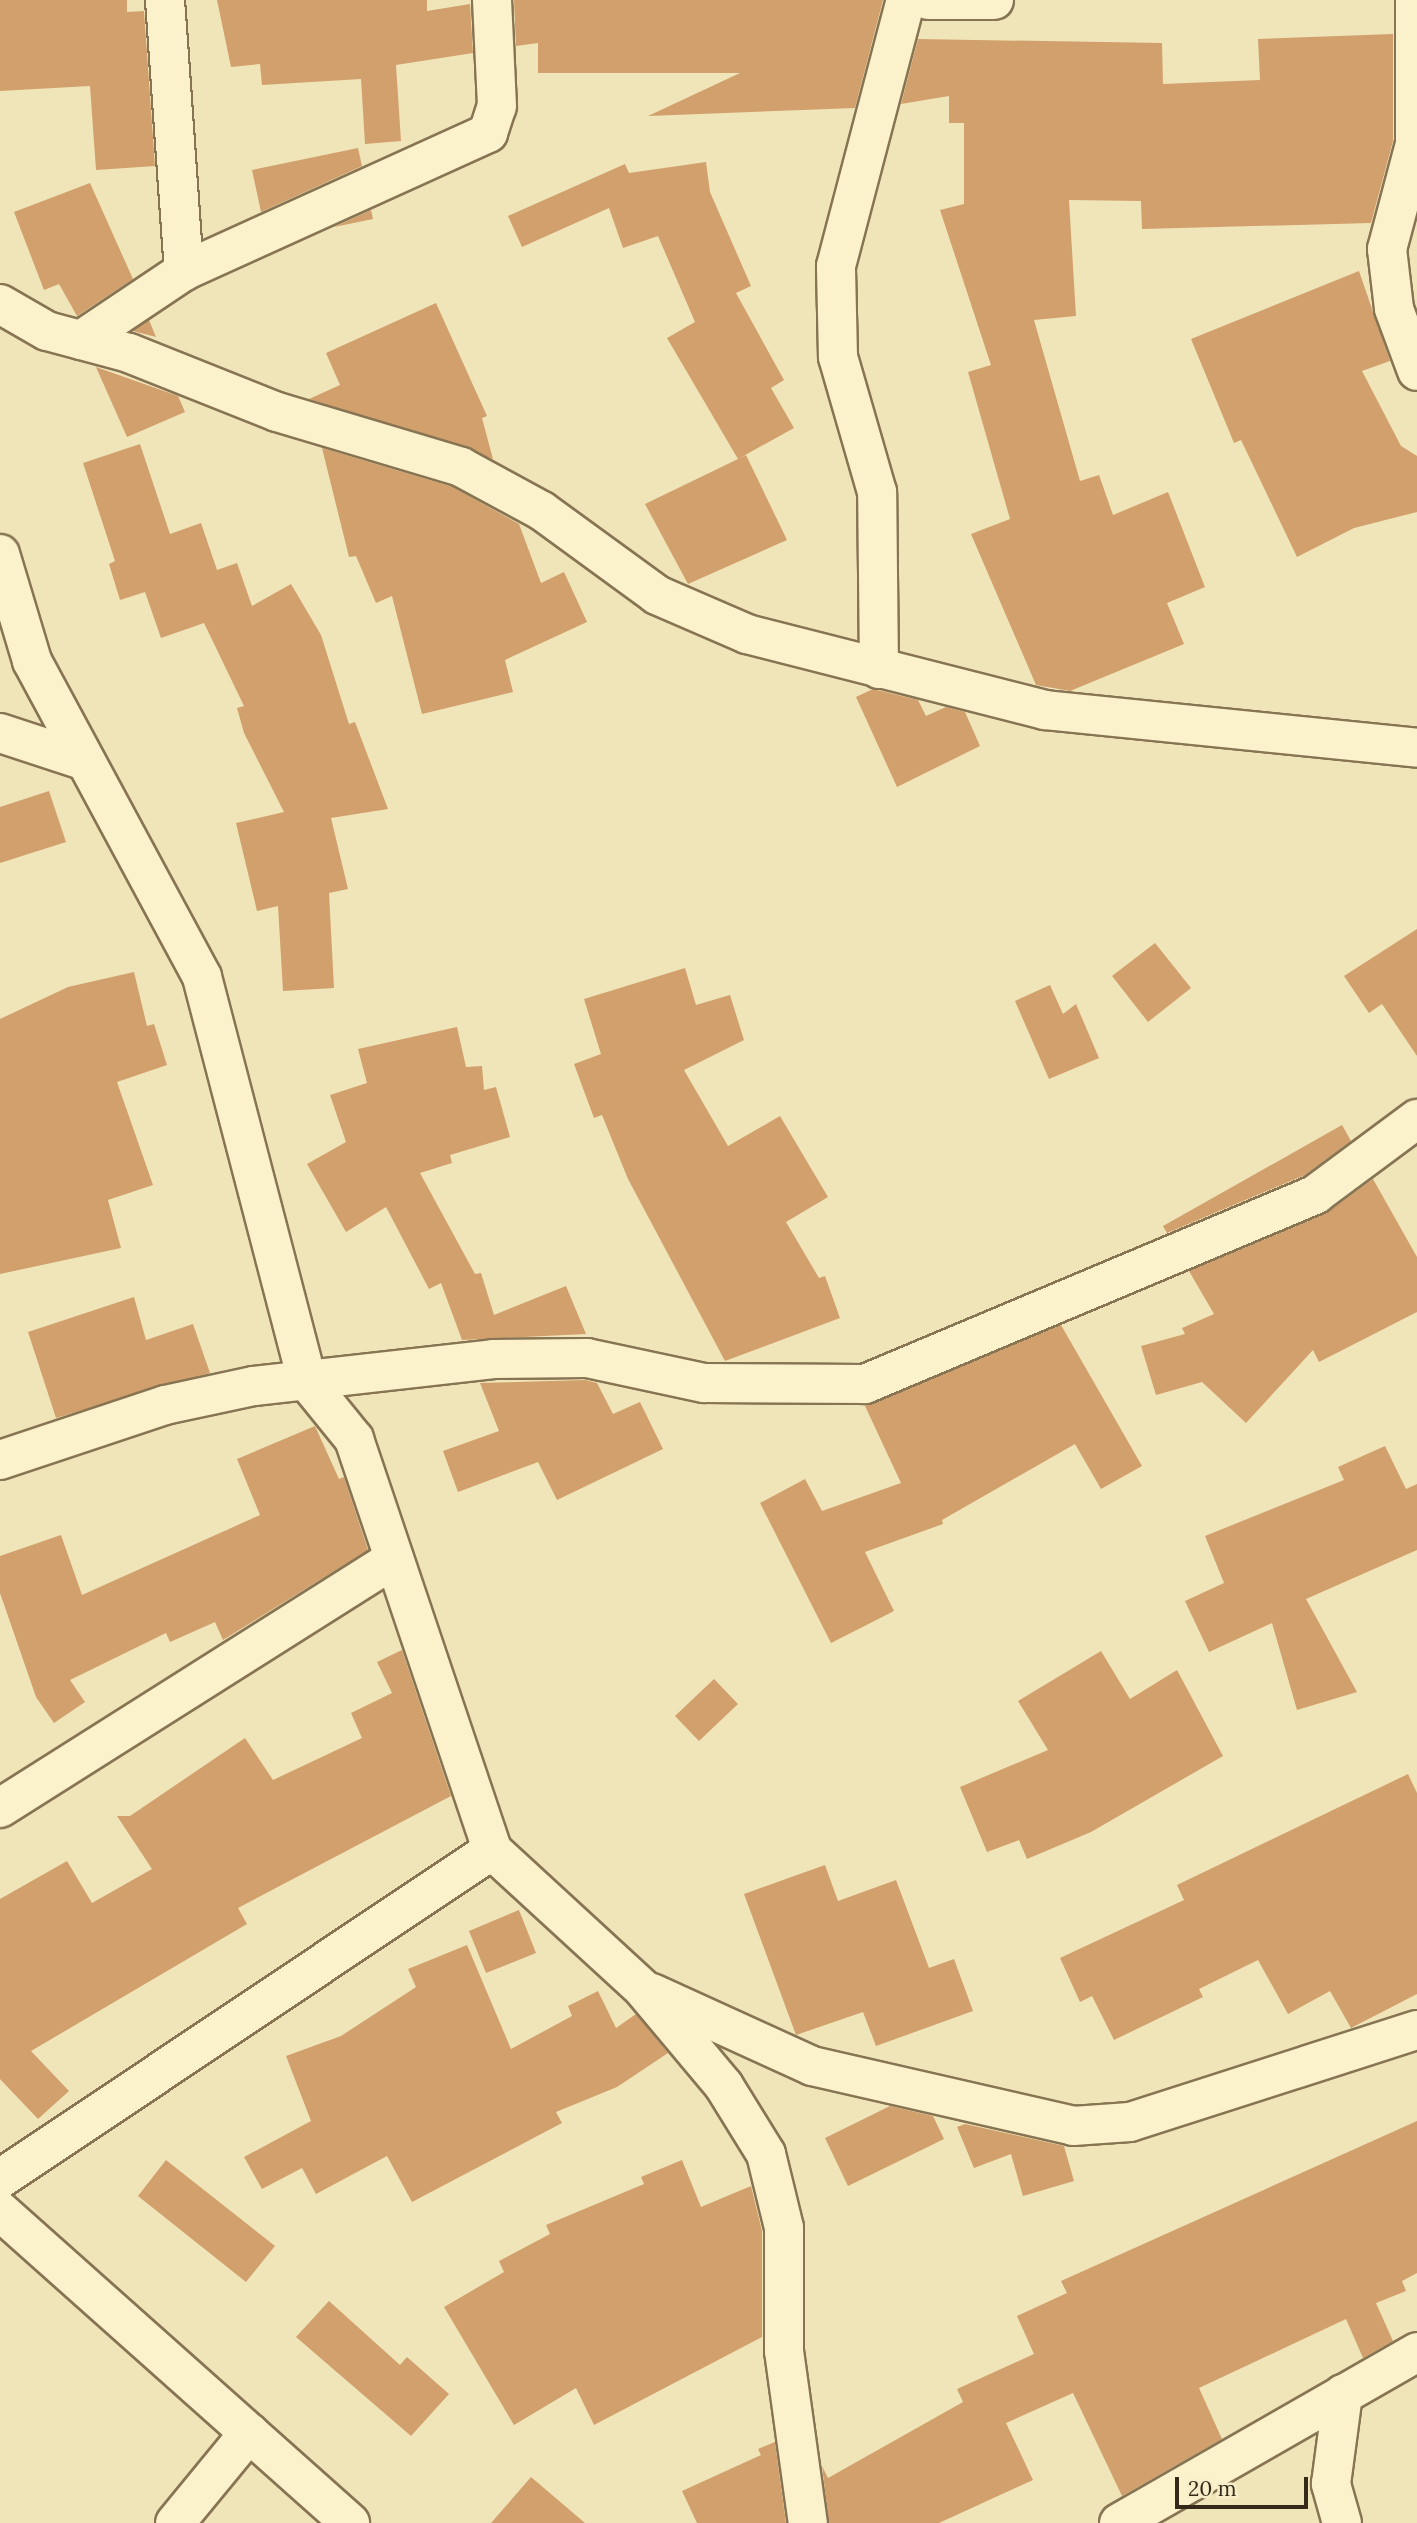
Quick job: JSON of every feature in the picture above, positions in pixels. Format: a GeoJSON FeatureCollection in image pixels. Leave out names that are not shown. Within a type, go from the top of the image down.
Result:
{"type":"FeatureCollection","features":[{"type":"Feature","properties":{"kind":"street"},"geometry":{"type":"LineString","coordinates":[[165,0],[184,271]]}},
{"type":"Feature","properties":{"kind":"street"},"geometry":{"type":"LineString","coordinates":[[81,340],[184,271],[488,133],[497,106],[492,0]]}},
{"type":"Feature","properties":{"kind":"street"},"geometry":{"type":"LineString","coordinates":[[879,669],[877,492],[838,357],[836,266],[906,0]]}},
{"type":"Feature","properties":{"kind":"street"},"geometry":{"type":"LineString","coordinates":[[929,0],[995,0]]}},
{"type":"Feature","properties":{"kind":"street"},"geometry":{"type":"LineString","coordinates":[[1415,0],[1416,145],[1387,249],[1394,309],[1417,371]]}},
{"type":"Feature","properties":{"kind":"street"},"geometry":{"type":"LineString","coordinates":[[0,304],[47,331],[81,340],[277,412],[461,467],[542,511],[657,595],[747,634],[1045,710],[1417,748]]}},
{"type":"Feature","properties":{"kind":"street"},"geometry":{"type":"LineString","coordinates":[[0,554],[32,661],[202,978],[307,1381],[354,1439],[492,1850],[643,1989],[724,2086],[766,2154],[784,2228],[784,2351],[808,2523]]}},
{"type":"Feature","properties":{"kind":"street"},"geometry":{"type":"LineString","coordinates":[[0,733],[85,761]]}},
{"type":"Feature","properties":{"kind":"street"},"geometry":{"type":"LineString","coordinates":[[0,1460],[165,1405],[307,1381],[493,1359],[587,1358],[704,1383],[864,1384],[1316,1194],[1417,1119]]}},
{"type":"Feature","properties":{"kind":"street"},"geometry":{"type":"LineString","coordinates":[[0,1808],[394,1559]]}},
{"type":"Feature","properties":{"kind":"street"},"geometry":{"type":"LineString","coordinates":[[0,2179],[492,1850]]}},
{"type":"Feature","properties":{"kind":"street"},"geometry":{"type":"LineString","coordinates":[[643,1989],[813,2066],[1073,2126],[1130,2122],[1417,2030]]}},
{"type":"Feature","properties":{"kind":"street"},"geometry":{"type":"LineString","coordinates":[[0,2211],[350,2523]]}},
{"type":"Feature","properties":{"kind":"street"},"geometry":{"type":"LineString","coordinates":[[1119,2523],[1417,2352]]}},
{"type":"Feature","properties":{"kind":"street"},"geometry":{"type":"LineString","coordinates":[[1342,2523],[1331,2484],[1343,2395]]}},
{"type":"Feature","properties":{"kind":"street"},"geometry":{"type":"LineString","coordinates":[[175,2523],[250,2433]]}},
{"type":"Feature","properties":{"kind":"building"},"geometry":{"type":"Polygon","coordinates":[[[0,0],[127,0],[127,12],[144,11],[155,166],[96,170],[90,86],[0,91],[0,0]]]}},
{"type":"Feature","properties":{"kind":"building"},"geometry":{"type":"Polygon","coordinates":[[[217,0],[427,0],[427,11],[470,4],[473,53],[396,65],[401,141],[365,144],[361,79],[262,85],[260,64],[231,67],[217,0]]]}},
{"type":"Feature","properties":{"kind":"building"},"geometry":{"type":"Polygon","coordinates":[[[514,0],[883,0],[855,108],[648,116],[740,73],[538,73],[538,43],[516,46],[514,0]]]}},
{"type":"Feature","properties":{"kind":"building"},"geometry":{"type":"Polygon","coordinates":[[[1393,34],[1393,141],[1371,223],[1142,229],[1141,201],[1069,200],[1076,316],[1034,320],[1080,481],[1099,475],[1113,515],[1168,492],[1205,587],[1167,603],[1184,644],[1070,691],[1036,685],[971,534],[1010,519],[968,372],[991,365],[940,210],[964,204],[964,123],[949,123],[949,96],[901,104],[918,39],[1162,43],[1163,84],[1260,80],[1258,39],[1393,34]]]}},
{"type":"Feature","properties":{"kind":"building"},"geometry":{"type":"Polygon","coordinates":[[[358,148],[362,166],[261,212],[252,170],[358,148]]]}},
{"type":"Feature","properties":{"kind":"building"},"geometry":{"type":"Polygon","coordinates":[[[706,162],[710,192],[751,286],[736,293],[784,380],[771,388],[794,428],[738,459],[667,338],[695,322],[658,236],[623,248],[609,208],[522,247],[508,216],[625,164],[629,173],[706,162]]]}},
{"type":"Feature","properties":{"kind":"building"},"geometry":{"type":"Polygon","coordinates":[[[90,183],[133,279],[77,316],[59,284],[44,290],[14,212],[90,183]]]}},
{"type":"Feature","properties":{"kind":"building"},"geometry":{"type":"Polygon","coordinates":[[[371,210],[373,219],[334,227],[371,210]]]}},
{"type":"Feature","properties":{"kind":"building"},"geometry":{"type":"Polygon","coordinates":[[[1359,271],[1390,361],[1362,371],[1401,446],[1417,456],[1417,512],[1354,528],[1297,557],[1241,440],[1234,443],[1191,339],[1359,271]]]}},
{"type":"Feature","properties":{"kind":"building"},"geometry":{"type":"Polygon","coordinates":[[[436,303],[487,416],[482,418],[493,459],[309,399],[340,385],[326,353],[436,303]]]}},
{"type":"Feature","properties":{"kind":"building"},"geometry":{"type":"Polygon","coordinates":[[[149,320],[156,337],[133,331],[149,320]]]}},
{"type":"Feature","properties":{"kind":"building"},"geometry":{"type":"Polygon","coordinates":[[[96,367],[178,396],[185,412],[127,437],[96,367]]]}},
{"type":"Feature","properties":{"kind":"building"},"geometry":{"type":"Polygon","coordinates":[[[140,444],[170,534],[201,523],[217,570],[237,563],[252,606],[291,584],[321,635],[349,724],[355,722],[388,809],[331,818],[348,889],[329,893],[334,988],[283,991],[278,906],[257,911],[236,823],[284,812],[244,733],[237,708],[244,706],[204,623],[161,638],[145,592],[120,600],[109,564],[115,561],[83,463],[140,444]]]}},
{"type":"Feature","properties":{"kind":"building"},"geometry":{"type":"Polygon","coordinates":[[[322,448],[453,487],[519,524],[541,583],[564,572],[587,622],[505,660],[513,692],[422,714],[392,596],[376,603],[356,556],[349,557],[322,448]]]}},
{"type":"Feature","properties":{"kind":"building"},"geometry":{"type":"Polygon","coordinates":[[[746,455],[787,540],[688,584],[645,504],[746,455]]]}},
{"type":"Feature","properties":{"kind":"building"},"geometry":{"type":"Polygon","coordinates":[[[873,689],[918,700],[926,716],[946,707],[965,712],[980,746],[897,787],[856,697],[873,689]]]}},
{"type":"Feature","properties":{"kind":"building"},"geometry":{"type":"Polygon","coordinates":[[[49,791],[66,842],[0,863],[0,807],[49,791]]]}},
{"type":"Feature","properties":{"kind":"building"},"geometry":{"type":"Polygon","coordinates":[[[1417,929],[1417,1056],[1382,1004],[1369,1013],[1344,976],[1417,929]]]}},
{"type":"Feature","properties":{"kind":"building"},"geometry":{"type":"Polygon","coordinates":[[[1155,943],[1191,988],[1148,1022],[1112,976],[1155,943]]]}},
{"type":"Feature","properties":{"kind":"building"},"geometry":{"type":"Polygon","coordinates":[[[685,968],[696,1005],[730,995],[744,1040],[684,1070],[728,1146],[780,1116],[828,1197],[786,1222],[819,1278],[825,1276],[840,1318],[725,1361],[628,1179],[602,1115],[594,1118],[574,1064],[601,1054],[584,999],[685,968]]]}},
{"type":"Feature","properties":{"kind":"building"},"geometry":{"type":"Polygon","coordinates":[[[134,972],[147,1026],[154,1024],[167,1065],[117,1082],[153,1185],[108,1200],[121,1248],[0,1274],[0,1019],[68,987],[134,972]]]}},
{"type":"Feature","properties":{"kind":"building"},"geometry":{"type":"Polygon","coordinates":[[[1050,985],[1063,1014],[1076,1004],[1099,1058],[1049,1079],[1015,1001],[1050,985]]]}},
{"type":"Feature","properties":{"kind":"building"},"geometry":{"type":"Polygon","coordinates":[[[457,1027],[466,1067],[482,1066],[484,1090],[496,1087],[510,1137],[450,1155],[452,1163],[420,1173],[475,1274],[481,1273],[494,1315],[566,1286],[586,1334],[462,1340],[441,1283],[429,1289],[386,1207],[346,1232],[307,1164],[346,1142],[330,1095],[367,1083],[358,1049],[457,1027]]]}},
{"type":"Feature","properties":{"kind":"building"},"geometry":{"type":"Polygon","coordinates":[[[1342,1125],[1351,1141],[1305,1175],[1167,1233],[1163,1226],[1342,1125]]]}},
{"type":"Feature","properties":{"kind":"building"},"geometry":{"type":"Polygon","coordinates":[[[1373,1179],[1417,1257],[1417,1312],[1319,1362],[1313,1350],[1246,1423],[1202,1382],[1156,1395],[1141,1346],[1185,1334],[1182,1328],[1214,1314],[1189,1271],[1325,1214],[1373,1179]]]}},
{"type":"Feature","properties":{"kind":"building"},"geometry":{"type":"Polygon","coordinates":[[[134,1297],[146,1340],[193,1324],[210,1373],[56,1418],[28,1332],[134,1297]]]}},
{"type":"Feature","properties":{"kind":"building"},"geometry":{"type":"Polygon","coordinates":[[[1061,1325],[1142,1466],[1101,1489],[1075,1444],[942,1520],[943,1524],[865,1552],[894,1611],[831,1643],[760,1503],[805,1479],[822,1511],[901,1483],[865,1406],[1061,1325]]]}},
{"type":"Feature","properties":{"kind":"building"},"geometry":{"type":"Polygon","coordinates":[[[585,1380],[597,1383],[613,1414],[640,1402],[663,1449],[557,1500],[538,1462],[458,1492],[443,1451],[499,1431],[480,1383],[585,1380]]]}},
{"type":"Feature","properties":{"kind":"building"},"geometry":{"type":"Polygon","coordinates":[[[315,1426],[339,1479],[344,1477],[368,1550],[223,1640],[215,1622],[170,1642],[166,1633],[70,1680],[85,1702],[54,1723],[36,1697],[0,1593],[0,1556],[61,1535],[82,1595],[260,1515],[237,1459],[315,1426]]]}},
{"type":"Feature","properties":{"kind":"building"},"geometry":{"type":"Polygon","coordinates":[[[1385,1446],[1406,1489],[1417,1484],[1417,1550],[1306,1599],[1357,1692],[1297,1710],[1272,1623],[1209,1652],[1185,1601],[1224,1583],[1205,1536],[1344,1480],[1338,1467],[1385,1446]]]}},
{"type":"Feature","properties":{"kind":"building"},"geometry":{"type":"Polygon","coordinates":[[[402,1650],[451,1796],[238,1908],[247,1924],[31,2051],[69,2091],[38,2119],[0,2079],[0,1899],[67,1861],[92,1903],[152,1869],[117,1816],[130,1816],[245,1738],[273,1780],[362,1738],[351,1713],[392,1693],[377,1662],[402,1650]]]}},
{"type":"Feature","properties":{"kind":"building"},"geometry":{"type":"Polygon","coordinates":[[[1101,1651],[1130,1699],[1177,1670],[1223,1756],[1091,1832],[1027,1859],[1019,1840],[987,1852],[960,1787],[1048,1750],[1018,1701],[1101,1651]]]}},
{"type":"Feature","properties":{"kind":"building"},"geometry":{"type":"Polygon","coordinates":[[[714,1679],[738,1704],[699,1741],[675,1716],[714,1679]]]}},
{"type":"Feature","properties":{"kind":"building"},"geometry":{"type":"Polygon","coordinates":[[[1408,1774],[1417,1793],[1417,1994],[1351,2028],[1330,1991],[1288,2014],[1258,1960],[1199,1989],[1203,1997],[1114,2040],[1092,1996],[1080,2002],[1060,1958],[1184,1900],[1177,1885],[1408,1774]]]}},
{"type":"Feature","properties":{"kind":"building"},"geometry":{"type":"Polygon","coordinates":[[[825,1865],[838,1901],[896,1880],[929,1968],[954,1959],[973,2011],[876,2046],[863,2012],[796,2035],[744,1894],[825,1865]]]}},
{"type":"Feature","properties":{"kind":"building"},"geometry":{"type":"Polygon","coordinates":[[[519,1910],[536,1953],[486,1973],[469,1931],[519,1910]]]}},
{"type":"Feature","properties":{"kind":"building"},"geometry":{"type":"Polygon","coordinates":[[[467,1945],[511,2049],[572,2016],[568,2006],[598,1991],[616,2028],[636,2014],[668,2053],[617,2087],[556,2112],[562,2123],[412,2202],[387,2156],[316,2194],[302,2168],[262,2189],[244,2157],[311,2121],[286,2056],[341,2036],[416,1987],[408,1969],[467,1945]]]}},
{"type":"Feature","properties":{"kind":"building"},"geometry":{"type":"Polygon","coordinates":[[[890,2106],[933,2116],[944,2139],[848,2186],[825,2138],[890,2106]]]}},
{"type":"Feature","properties":{"kind":"building"},"geometry":{"type":"Polygon","coordinates":[[[1417,2121],[1417,2273],[1402,2281],[1406,2291],[1376,2303],[1393,2341],[1363,2358],[1346,2319],[1199,2388],[1222,2439],[1122,2496],[1073,2393],[1006,2423],[1033,2480],[939,2523],[829,2523],[822,2466],[828,2478],[963,2402],[957,2389],[1034,2354],[1017,2316],[1067,2293],[1061,2281],[1417,2121]]]}},
{"type":"Feature","properties":{"kind":"building"},"geometry":{"type":"Polygon","coordinates":[[[965,2124],[1064,2146],[1074,2181],[1023,2196],[1011,2154],[974,2168],[957,2127],[965,2124]]]}},
{"type":"Feature","properties":{"kind":"building"},"geometry":{"type":"Polygon","coordinates":[[[166,2160],[275,2246],[246,2282],[138,2196],[166,2160]]]}},
{"type":"Feature","properties":{"kind":"building"},"geometry":{"type":"Polygon","coordinates":[[[682,2160],[701,2207],[751,2186],[762,2231],[762,2337],[594,2425],[576,2388],[514,2425],[444,2307],[504,2272],[499,2261],[550,2234],[546,2225],[644,2184],[641,2177],[682,2160]]]}},
{"type":"Feature","properties":{"kind":"building"},"geometry":{"type":"Polygon","coordinates":[[[329,2301],[400,2365],[407,2357],[449,2394],[411,2436],[296,2337],[329,2301]]]}},
{"type":"Feature","properties":{"kind":"building"},"geometry":{"type":"Polygon","coordinates":[[[775,2442],[786,2523],[697,2523],[682,2491],[761,2455],[758,2449],[775,2442]]]}},
{"type":"Feature","properties":{"kind":"building"},"geometry":{"type":"Polygon","coordinates":[[[531,2477],[585,2523],[491,2523],[531,2477]]]}}]}
